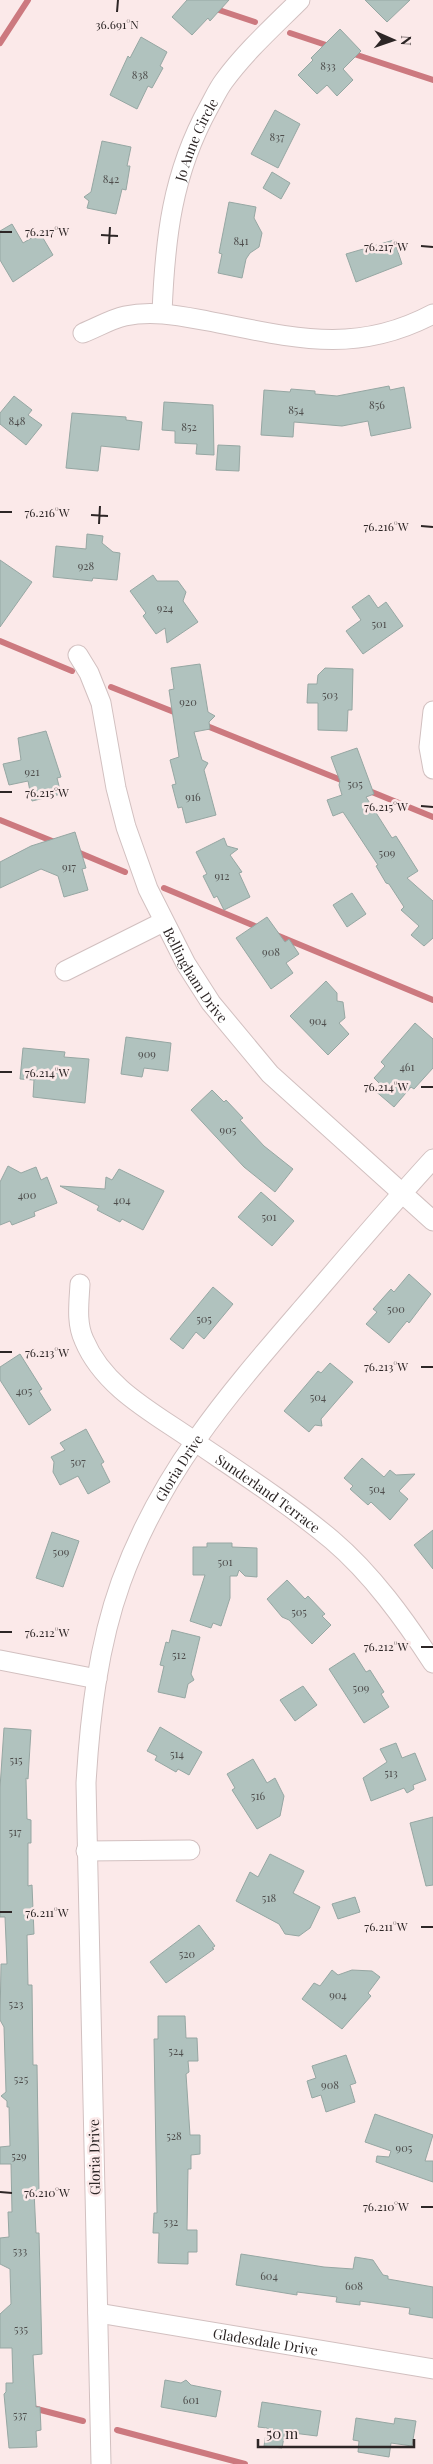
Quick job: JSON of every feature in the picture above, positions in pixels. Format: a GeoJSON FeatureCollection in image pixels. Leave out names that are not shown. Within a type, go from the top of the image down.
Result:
{"type":"FeatureCollection","features":[{"type":"Feature","properties":{"kind":"street","name":"Jo Anne Circle"},"geometry":{"type":"LineString","coordinates":[[162,313],[169,229],[178,183],[192,139],[223,82],[242,58],[300,0]]}},
{"type":"Feature","properties":{"kind":"street"},"geometry":{"type":"LineString","coordinates":[[83,333],[124,316],[162,313],[306,340],[352,340],[386,334],[413,325],[433,314]]}},
{"type":"Feature","properties":{"kind":"street","name":"Bellingham Drive"},"geometry":{"type":"LineString","coordinates":[[78,655],[89,673],[101,703],[116,788],[126,827],[148,888],[163,922],[211,1003],[241,1041],[298,1101],[433,1220]]}},
{"type":"Feature","properties":{"kind":"street"},"geometry":{"type":"LineString","coordinates":[[433,711],[429,746],[433,769]]}},
{"type":"Feature","properties":{"kind":"street"},"geometry":{"type":"LineString","coordinates":[[65,971],[163,922]]}},
{"type":"Feature","properties":{"kind":"street","name":"Gloria Drive"},"geometry":{"type":"LineString","coordinates":[[101,2464],[86,1851],[88,1747],[100,1657],[120,1583],[150,1515],[194,1441],[228,1395],[433,1159]]}},
{"type":"Feature","properties":{"kind":"street","name":"Sunderland Terrace"},"geometry":{"type":"LineString","coordinates":[[80,1284],[79,1318],[83,1339],[99,1366],[131,1398],[276,1496],[333,1541],[357,1565],[400,1616],[433,1663]]}},
{"type":"Feature","properties":{"kind":"street"},"geometry":{"type":"LineString","coordinates":[[0,1660],[97,1679]]}},
{"type":"Feature","properties":{"kind":"street"},"geometry":{"type":"LineString","coordinates":[[86,1851],[190,1850]]}},
{"type":"Feature","properties":{"kind":"street","name":"Gladesdale Drive"},"geometry":{"type":"LineString","coordinates":[[98,2313],[433,2369]]}},
{"type":"Feature","properties":{"kind":"building"},"geometry":{"type":"Polygon","coordinates":[[[187,0],[229,0],[210,21],[208,18],[192,35],[172,17],[187,0]]]}},
{"type":"Feature","properties":{"kind":"building"},"geometry":{"type":"Polygon","coordinates":[[[365,0],[410,0],[387,22],[365,0]]]}},
{"type":"Feature","properties":{"kind":"building"},"geometry":{"type":"Polygon","coordinates":[[[340,29],[361,51],[343,69],[353,80],[337,96],[327,85],[317,94],[298,75],[313,60],[311,58],[340,29]]]}},
{"type":"Feature","properties":{"kind":"building"},"geometry":{"type":"Polygon","coordinates":[[[141,37],[167,52],[160,66],[163,68],[152,88],[148,86],[137,109],[110,95],[128,56],[130,58],[141,37]]]}},
{"type":"Feature","properties":{"kind":"building"},"geometry":{"type":"Polygon","coordinates":[[[275,110],[300,124],[278,168],[251,154],[275,110]]]}},
{"type":"Feature","properties":{"kind":"building"},"geometry":{"type":"Polygon","coordinates":[[[102,141],[131,147],[127,166],[130,166],[126,190],[122,189],[116,214],[87,208],[89,201],[84,197],[91,192],[102,141]]]}},
{"type":"Feature","properties":{"kind":"building"},"geometry":{"type":"Polygon","coordinates":[[[272,172],[290,183],[281,199],[263,188],[272,172]]]}},
{"type":"Feature","properties":{"kind":"building"},"geometry":{"type":"Polygon","coordinates":[[[229,202],[256,207],[254,218],[262,233],[259,247],[250,253],[246,259],[242,278],[218,273],[222,254],[219,253],[229,202]]]}},
{"type":"Feature","properties":{"kind":"building"},"geometry":{"type":"Polygon","coordinates":[[[12,224],[23,243],[40,233],[53,255],[13,282],[0,260],[0,231],[12,224]]]}},
{"type":"Feature","properties":{"kind":"building"},"geometry":{"type":"Polygon","coordinates":[[[394,240],[402,264],[356,282],[346,254],[394,240]]]}},
{"type":"Feature","properties":{"kind":"building"},"geometry":{"type":"Polygon","coordinates":[[[389,386],[390,390],[404,387],[411,428],[371,436],[368,421],[342,426],[294,422],[293,437],[261,435],[264,390],[290,392],[291,389],[315,391],[315,394],[337,396],[389,386]]]}},
{"type":"Feature","properties":{"kind":"building"},"geometry":{"type":"Polygon","coordinates":[[[14,396],[32,410],[28,415],[42,425],[26,445],[0,424],[0,413],[14,396]]]}},
{"type":"Feature","properties":{"kind":"building"},"geometry":{"type":"Polygon","coordinates":[[[164,402],[213,405],[214,455],[196,454],[197,444],[175,443],[175,431],[162,430],[164,402]]]}},
{"type":"Feature","properties":{"kind":"building"},"geometry":{"type":"Polygon","coordinates":[[[72,413],[126,417],[126,420],[142,422],[139,450],[101,446],[98,471],[66,468],[72,413]]]}},
{"type":"Feature","properties":{"kind":"building"},"geometry":{"type":"Polygon","coordinates":[[[218,445],[240,446],[239,471],[216,470],[218,445]]]}},
{"type":"Feature","properties":{"kind":"building"},"geometry":{"type":"Polygon","coordinates":[[[87,534],[103,536],[102,543],[113,552],[120,553],[117,580],[93,578],[92,581],[53,577],[56,546],[86,549],[87,534]]]}},
{"type":"Feature","properties":{"kind":"building"},"geometry":{"type":"Polygon","coordinates":[[[0,560],[32,582],[0,627],[0,560]]]}},
{"type":"Feature","properties":{"kind":"building"},"geometry":{"type":"Polygon","coordinates":[[[153,575],[157,581],[178,581],[186,592],[183,601],[198,622],[167,643],[165,628],[156,634],[143,616],[146,613],[130,591],[153,575]]]}},
{"type":"Feature","properties":{"kind":"building"},"geometry":{"type":"Polygon","coordinates":[[[369,595],[378,608],[386,602],[403,626],[363,654],[346,631],[361,620],[352,607],[369,595]]]}},
{"type":"Feature","properties":{"kind":"building"},"geometry":{"type":"Polygon","coordinates":[[[200,664],[208,712],[215,716],[209,722],[210,729],[194,732],[202,760],[208,763],[204,770],[216,815],[186,823],[182,807],[178,808],[172,785],[176,784],[170,760],[179,757],[169,690],[174,689],[171,668],[200,664]]]}},
{"type":"Feature","properties":{"kind":"building"},"geometry":{"type":"Polygon","coordinates":[[[325,668],[353,669],[352,710],[348,710],[347,731],[318,730],[318,703],[307,703],[308,684],[317,684],[318,675],[325,668]]]}},
{"type":"Feature","properties":{"kind":"building"},"geometry":{"type":"Polygon","coordinates":[[[46,731],[61,777],[57,778],[61,794],[32,801],[28,781],[9,785],[3,764],[21,760],[18,738],[46,731]]]}},
{"type":"Feature","properties":{"kind":"building"},"geometry":{"type":"Polygon","coordinates":[[[357,748],[374,794],[366,797],[392,838],[396,836],[418,871],[407,878],[433,901],[433,938],[424,946],[411,935],[419,926],[401,910],[404,907],[389,884],[386,883],[376,866],[378,865],[343,812],[333,816],[327,800],[342,795],[339,785],[340,781],[331,757],[357,748]]]}},
{"type":"Feature","properties":{"kind":"building"},"geometry":{"type":"Polygon","coordinates":[[[75,832],[86,868],[82,869],[88,890],[64,897],[58,876],[41,869],[0,888],[0,862],[31,846],[75,832]]]}},
{"type":"Feature","properties":{"kind":"building"},"geometry":{"type":"Polygon","coordinates":[[[224,838],[227,846],[238,849],[230,855],[242,872],[239,873],[250,897],[224,910],[217,896],[214,898],[203,876],[207,874],[196,852],[224,838]]]}},
{"type":"Feature","properties":{"kind":"building"},"geometry":{"type":"Polygon","coordinates":[[[352,893],[366,914],[347,927],[333,905],[352,893]]]}},
{"type":"Feature","properties":{"kind":"building"},"geometry":{"type":"Polygon","coordinates":[[[267,917],[285,942],[289,939],[299,954],[286,963],[293,973],[271,989],[236,938],[267,917]]]}},
{"type":"Feature","properties":{"kind":"building"},"geometry":{"type":"Polygon","coordinates":[[[326,981],[337,993],[337,1001],[343,1002],[345,1018],[339,1023],[349,1034],[328,1055],[290,1016],[326,981]]]}},
{"type":"Feature","properties":{"kind":"building"},"geometry":{"type":"Polygon","coordinates":[[[415,1023],[433,1039],[433,1068],[414,1089],[411,1087],[394,1107],[373,1089],[379,1083],[374,1078],[385,1066],[381,1062],[415,1023]]]}},
{"type":"Feature","properties":{"kind":"building"},"geometry":{"type":"Polygon","coordinates":[[[126,1037],[171,1043],[168,1071],[144,1068],[142,1077],[121,1074],[126,1037]]]}},
{"type":"Feature","properties":{"kind":"building"},"geometry":{"type":"Polygon","coordinates":[[[23,1048],[65,1052],[64,1057],[89,1059],[85,1103],[33,1097],[34,1080],[20,1079],[23,1048]]]}},
{"type":"Feature","properties":{"kind":"building"},"geometry":{"type":"Polygon","coordinates":[[[212,1090],[224,1102],[226,1100],[243,1118],[240,1120],[264,1146],[293,1169],[275,1192],[244,1167],[191,1110],[212,1090]]]}},
{"type":"Feature","properties":{"kind":"building"},"geometry":{"type":"Polygon","coordinates":[[[8,1166],[21,1173],[36,1167],[41,1180],[47,1177],[57,1203],[34,1212],[35,1216],[12,1225],[10,1221],[0,1225],[0,1182],[8,1166]]]}},
{"type":"Feature","properties":{"kind":"building"},"geometry":{"type":"Polygon","coordinates":[[[119,1169],[164,1191],[143,1230],[122,1219],[120,1222],[97,1210],[99,1206],[60,1186],[105,1189],[106,1177],[112,1180],[119,1169]]]}},
{"type":"Feature","properties":{"kind":"building"},"geometry":{"type":"Polygon","coordinates":[[[261,1192],[294,1221],[272,1246],[238,1217],[261,1192]]]}},
{"type":"Feature","properties":{"kind":"building"},"geometry":{"type":"Polygon","coordinates":[[[409,1274],[431,1294],[409,1323],[407,1321],[389,1343],[366,1324],[377,1312],[373,1309],[391,1289],[394,1292],[409,1274]]]}},
{"type":"Feature","properties":{"kind":"building"},"geometry":{"type":"Polygon","coordinates":[[[213,1287],[233,1304],[204,1339],[196,1332],[183,1349],[170,1339],[213,1287]]]}},
{"type":"Feature","properties":{"kind":"building"},"geometry":{"type":"Polygon","coordinates":[[[20,1354],[42,1389],[39,1391],[51,1410],[29,1425],[0,1380],[0,1367],[20,1354]]]}},
{"type":"Feature","properties":{"kind":"building"},"geometry":{"type":"Polygon","coordinates":[[[330,1363],[353,1382],[321,1419],[322,1426],[315,1425],[309,1432],[284,1411],[318,1371],[321,1373],[330,1363]]]}},
{"type":"Feature","properties":{"kind":"building"},"geometry":{"type":"Polygon","coordinates":[[[86,1429],[104,1462],[101,1464],[110,1482],[88,1494],[78,1476],[60,1485],[53,1472],[54,1462],[51,1457],[65,1450],[60,1443],[86,1429]]]}},
{"type":"Feature","properties":{"kind":"building"},"geometry":{"type":"Polygon","coordinates":[[[362,1458],[384,1477],[390,1470],[396,1475],[415,1474],[399,1491],[408,1499],[390,1520],[371,1502],[368,1505],[350,1489],[353,1486],[344,1478],[362,1458]]]}},
{"type":"Feature","properties":{"kind":"building"},"geometry":{"type":"Polygon","coordinates":[[[433,1530],[433,1569],[414,1545],[433,1530]]]}},
{"type":"Feature","properties":{"kind":"building"},"geometry":{"type":"Polygon","coordinates":[[[52,1532],[79,1541],[63,1587],[36,1578],[52,1532]]]}},
{"type":"Feature","properties":{"kind":"building"},"geometry":{"type":"Polygon","coordinates":[[[207,1543],[232,1543],[232,1547],[257,1548],[257,1577],[245,1576],[239,1570],[237,1576],[230,1576],[230,1598],[221,1626],[213,1623],[211,1628],[190,1621],[205,1575],[193,1575],[193,1547],[207,1547],[207,1543]]]}},
{"type":"Feature","properties":{"kind":"building"},"geometry":{"type":"Polygon","coordinates":[[[287,1580],[305,1599],[308,1596],[325,1614],[322,1616],[331,1625],[312,1644],[289,1620],[282,1617],[267,1599],[287,1580]]]}},
{"type":"Feature","properties":{"kind":"building"},"geometry":{"type":"Polygon","coordinates":[[[172,1630],[200,1637],[191,1674],[194,1680],[188,1684],[185,1698],[158,1692],[164,1666],[160,1665],[166,1642],[169,1643],[172,1630]]]}},
{"type":"Feature","properties":{"kind":"building"},"geometry":{"type":"Polygon","coordinates":[[[354,1653],[366,1672],[370,1670],[384,1692],[381,1694],[389,1707],[364,1723],[329,1669],[354,1653]]]}},
{"type":"Feature","properties":{"kind":"building"},"geometry":{"type":"Polygon","coordinates":[[[303,1686],[317,1705],[295,1721],[280,1700],[303,1686]]]}},
{"type":"Feature","properties":{"kind":"building"},"geometry":{"type":"Polygon","coordinates":[[[160,1727],[202,1752],[189,1775],[178,1769],[176,1772],[155,1760],[157,1756],[147,1751],[160,1727]]]}},
{"type":"Feature","properties":{"kind":"building"},"geometry":{"type":"Polygon","coordinates":[[[4,1728],[31,1730],[28,1779],[26,1778],[27,1819],[31,1820],[31,1843],[28,1843],[28,1886],[32,1885],[34,1934],[27,1935],[28,1985],[32,1985],[33,2065],[37,2065],[39,2191],[34,2191],[36,2233],[39,2233],[42,2354],[33,2355],[36,2407],[40,2407],[41,2430],[36,2431],[37,2447],[9,2448],[4,2394],[6,2392],[6,2383],[13,2383],[12,2348],[0,2348],[0,2314],[11,2304],[10,2269],[0,2264],[0,2238],[9,2237],[8,2212],[12,2212],[11,2164],[0,2164],[0,2147],[10,2146],[9,2107],[7,2107],[7,2101],[1,2096],[6,2092],[4,2027],[0,2020],[1,1964],[7,1964],[5,1917],[0,1917],[0,1788],[4,1728]]]}},
{"type":"Feature","properties":{"kind":"building"},"geometry":{"type":"Polygon","coordinates":[[[396,1743],[402,1758],[415,1753],[426,1780],[413,1785],[414,1789],[407,1793],[404,1788],[371,1801],[363,1778],[387,1762],[380,1749],[396,1743]]]}},
{"type":"Feature","properties":{"kind":"building"},"geometry":{"type":"Polygon","coordinates":[[[253,1759],[267,1783],[275,1778],[284,1796],[280,1816],[257,1829],[232,1790],[235,1788],[227,1774],[253,1759]]]}},
{"type":"Feature","properties":{"kind":"building"},"geometry":{"type":"Polygon","coordinates":[[[433,1817],[433,1885],[426,1886],[410,1823],[433,1817]]]}},
{"type":"Feature","properties":{"kind":"building"},"geometry":{"type":"Polygon","coordinates":[[[270,1854],[304,1871],[293,1893],[320,1907],[310,1928],[299,1936],[285,1934],[279,1924],[236,1901],[250,1872],[258,1877],[270,1854]]]}},
{"type":"Feature","properties":{"kind":"building"},"geometry":{"type":"Polygon","coordinates":[[[355,1897],[360,1912],[338,1919],[332,1904],[355,1897]]]}},
{"type":"Feature","properties":{"kind":"building"},"geometry":{"type":"Polygon","coordinates":[[[199,1925],[215,1946],[212,1948],[214,1949],[166,1983],[150,1962],[199,1925]]]}},
{"type":"Feature","properties":{"kind":"building"},"geometry":{"type":"Polygon","coordinates":[[[332,1970],[338,1975],[352,1970],[372,1971],[380,1977],[368,1993],[371,1996],[342,2029],[302,1999],[314,1983],[320,1986],[332,1970]]]}},
{"type":"Feature","properties":{"kind":"building"},"geometry":{"type":"Polygon","coordinates":[[[158,2016],[185,2016],[186,2038],[197,2038],[198,2061],[188,2061],[189,2072],[186,2074],[190,2135],[200,2135],[200,2154],[191,2155],[191,2169],[188,2169],[187,2230],[197,2230],[197,2252],[188,2252],[188,2264],[158,2263],[159,2233],[153,2233],[154,2213],[157,2213],[154,2039],[158,2039],[158,2016]]]}},
{"type":"Feature","properties":{"kind":"building"},"geometry":{"type":"Polygon","coordinates":[[[346,2055],[356,2083],[350,2085],[355,2102],[326,2112],[321,2095],[312,2098],[307,2081],[316,2078],[312,2066],[346,2055]]]}},
{"type":"Feature","properties":{"kind":"building"},"geometry":{"type":"Polygon","coordinates":[[[375,2114],[433,2135],[425,2161],[433,2161],[433,2182],[376,2162],[377,2156],[389,2157],[391,2151],[365,2142],[375,2114]]]}},
{"type":"Feature","properties":{"kind":"building"},"geometry":{"type":"Polygon","coordinates":[[[241,2254],[324,2267],[353,2269],[355,2257],[373,2260],[383,2275],[388,2276],[388,2279],[433,2287],[433,2318],[409,2314],[410,2308],[360,2301],[360,2305],[336,2302],[337,2297],[297,2292],[297,2295],[236,2285],[241,2254]]]}},
{"type":"Feature","properties":{"kind":"building"},"geometry":{"type":"Polygon","coordinates":[[[165,2380],[181,2383],[186,2380],[191,2385],[221,2391],[216,2417],[161,2407],[165,2380]]]}},
{"type":"Feature","properties":{"kind":"building"},"geometry":{"type":"Polygon","coordinates":[[[262,2402],[321,2411],[317,2436],[285,2432],[282,2448],[264,2446],[267,2428],[258,2427],[262,2402]]]}},
{"type":"Feature","properties":{"kind":"building"},"geometry":{"type":"Polygon","coordinates":[[[356,2418],[394,2424],[395,2418],[416,2421],[412,2446],[391,2443],[389,2457],[358,2452],[359,2441],[353,2440],[356,2418]]]}},
{"type":"Feature","properties":{"kind":"waterway"},"geometry":{"type":"LineString","coordinates":[[0,43],[28,0]]}},
{"type":"Feature","properties":{"kind":"waterway"},"geometry":{"type":"LineString","coordinates":[[213,8],[255,22]]}},
{"type":"Feature","properties":{"kind":"waterway"},"geometry":{"type":"LineString","coordinates":[[290,33],[332,47]]}},
{"type":"Feature","properties":{"kind":"waterway"},"geometry":{"type":"LineString","coordinates":[[351,53],[433,80]]}},
{"type":"Feature","properties":{"kind":"waterway"},"geometry":{"type":"LineString","coordinates":[[0,641],[72,671]]}},
{"type":"Feature","properties":{"kind":"waterway"},"geometry":{"type":"LineString","coordinates":[[111,687],[179,714]]}},
{"type":"Feature","properties":{"kind":"waterway"},"geometry":{"type":"LineString","coordinates":[[202,724],[346,782]]}},
{"type":"Feature","properties":{"kind":"waterway"},"geometry":{"type":"LineString","coordinates":[[367,790],[433,817]]}},
{"type":"Feature","properties":{"kind":"waterway"},"geometry":{"type":"LineString","coordinates":[[0,820],[57,843]]}},
{"type":"Feature","properties":{"kind":"waterway"},"geometry":{"type":"LineString","coordinates":[[75,851],[125,872]]}},
{"type":"Feature","properties":{"kind":"waterway"},"geometry":{"type":"LineString","coordinates":[[164,888],[262,929]]}},
{"type":"Feature","properties":{"kind":"waterway"},"geometry":{"type":"LineString","coordinates":[[274,934],[433,1000]]}},
{"type":"Feature","properties":{"kind":"waterway"},"geometry":{"type":"LineString","coordinates":[[33,2408],[83,2421]]}},
{"type":"Feature","properties":{"kind":"waterway"},"geometry":{"type":"LineString","coordinates":[[117,2430],[245,2464]]}}]}
